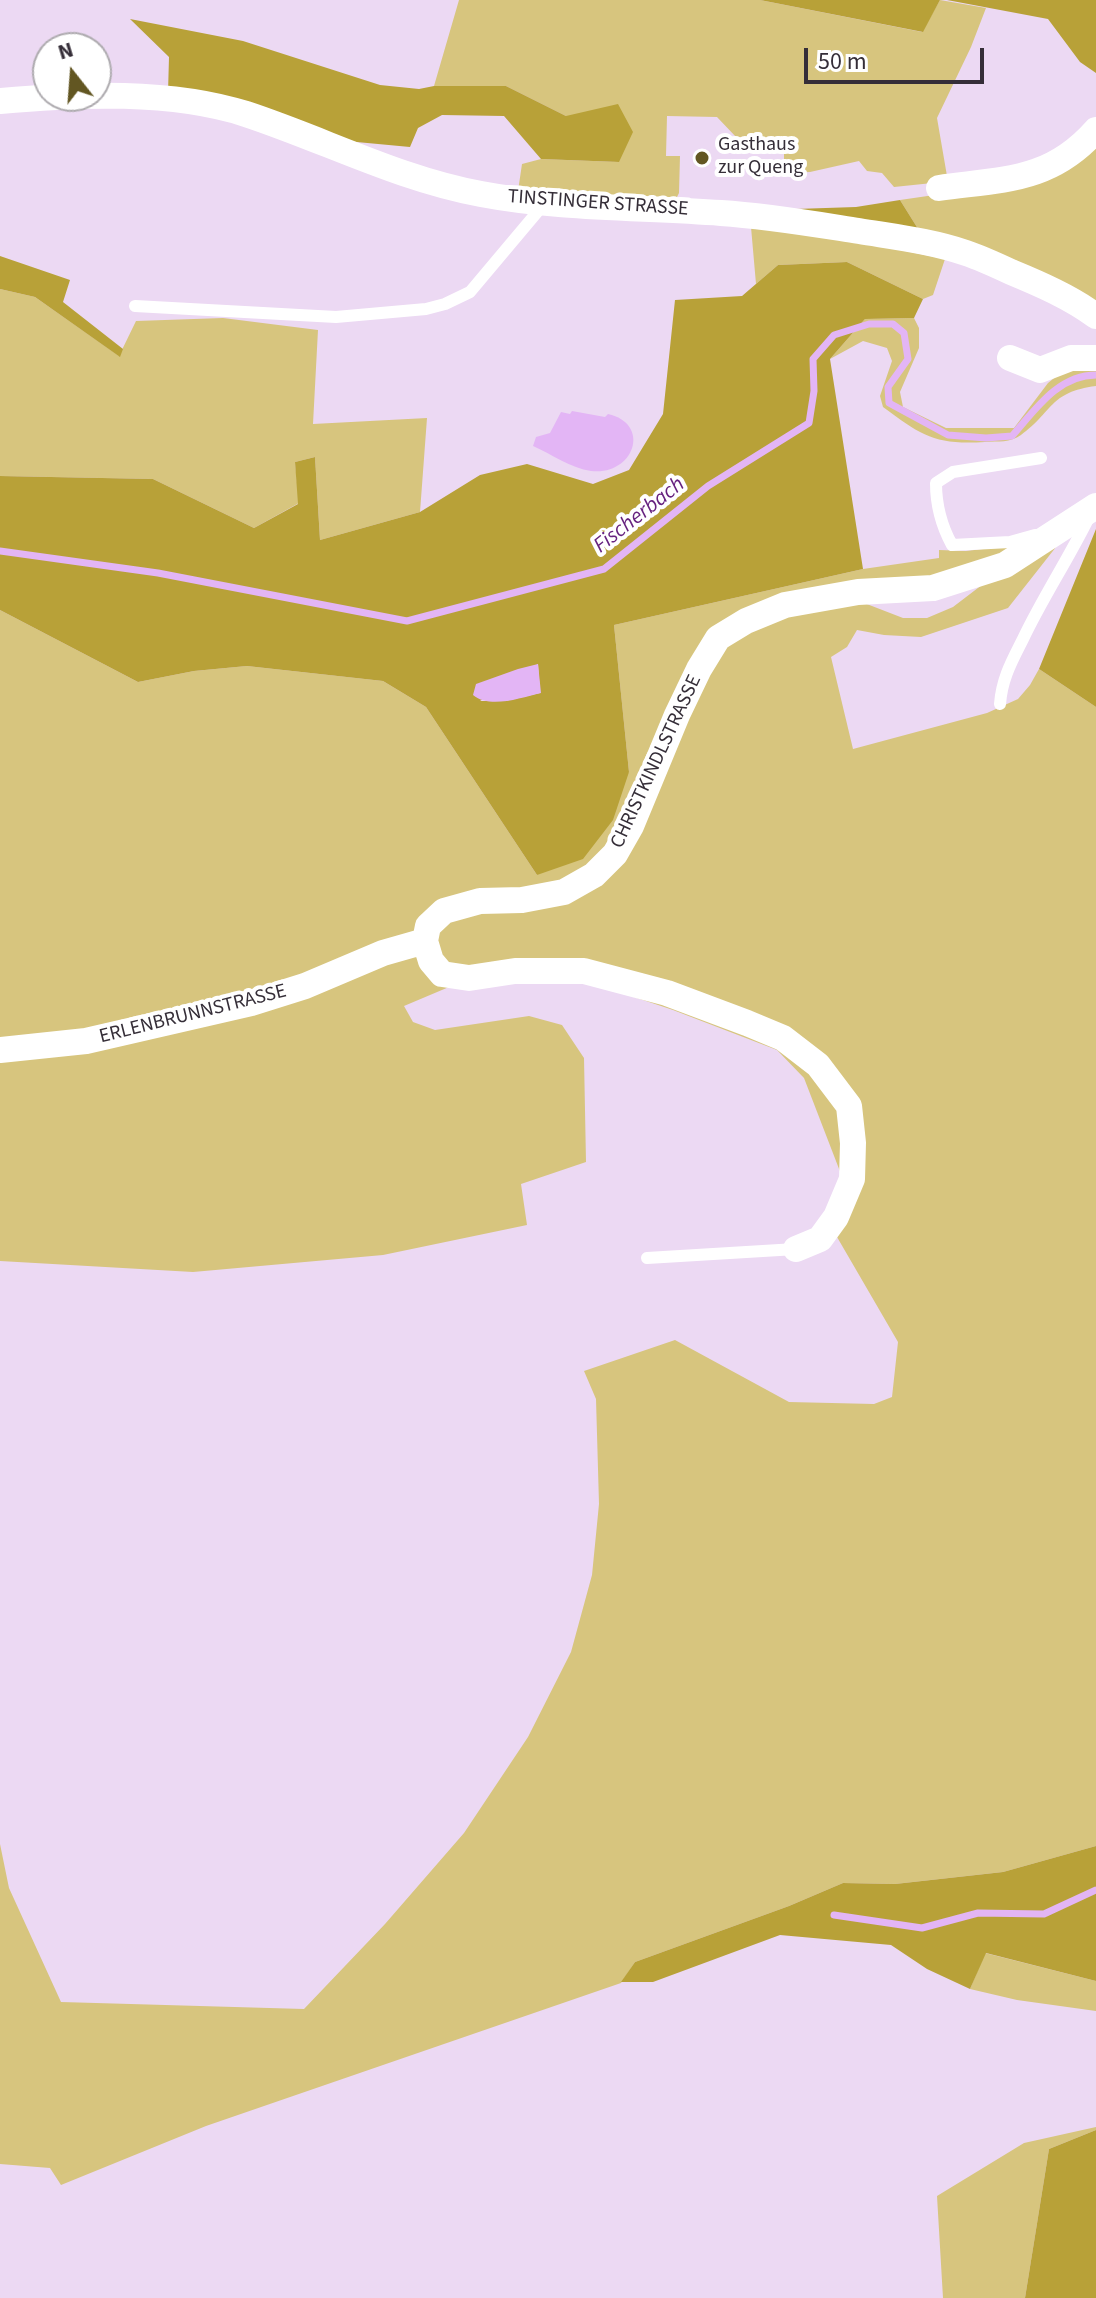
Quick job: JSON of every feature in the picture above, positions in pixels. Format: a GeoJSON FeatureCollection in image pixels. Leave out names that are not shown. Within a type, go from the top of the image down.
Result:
{"type":"FeatureCollection","features":[{"type":"Feature","properties":{"kind":"street","name":"TINSTINGER STRASSE"},"geometry":{"type":"LineString","coordinates":[[0,101],[161,98],[212,105],[246,114],[418,179],[479,194],[544,204],[724,213],[921,241],[967,253],[1063,296],[1096,316]]}},
{"type":"Feature","properties":{"kind":"street"},"geometry":{"type":"LineString","coordinates":[[939,188],[1035,173],[1056,164],[1096,130]]}},
{"type":"Feature","properties":{"kind":"street"},"geometry":{"type":"LineString","coordinates":[[1010,358],[1040,370],[1071,358],[1096,358]]}},
{"type":"Feature","properties":{"kind":"street","name":"CHRISTKINDLSTRASSE"},"geometry":{"type":"LineString","coordinates":[[425,941],[428,926],[444,911],[480,901],[522,900],[564,892],[594,875],[615,854],[631,826],[677,715],[718,638],[746,621],[785,605],[858,592],[933,588],[1005,565],[1094,508]]}},
{"type":"Feature","properties":{"kind":"street"},"geometry":{"type":"LineString","coordinates":[[425,941],[431,961],[442,974],[469,978],[515,971],[584,971],[667,993],[747,1023],[783,1038],[818,1065],[849,1106],[853,1143],[852,1179],[836,1217],[820,1239],[796,1249]]}},
{"type":"Feature","properties":{"kind":"street","name":"ERLENBRUNNSTRASSE"},"geometry":{"type":"LineString","coordinates":[[0,1050],[86,1041],[251,1003],[305,986],[383,953],[425,941]]}},
{"type":"Feature","properties":{"kind":"lane"},"geometry":{"type":"LineString","coordinates":[[135,306],[336,317],[426,309],[463,298],[470,292],[544,204]]}},
{"type":"Feature","properties":{"kind":"lane"},"geometry":{"type":"LineString","coordinates":[[1041,458],[953,472],[936,483],[936,501],[944,531],[952,545],[1010,542],[1065,527]]}},
{"type":"Feature","properties":{"kind":"lane"},"geometry":{"type":"LineString","coordinates":[[1000,704],[1006,673],[1094,508]]}},
{"type":"Feature","properties":{"kind":"lane"},"geometry":{"type":"LineString","coordinates":[[647,1258],[796,1249]]}},
{"type":"Feature","properties":{"kind":"shaded area"},"geometry":{"type":"Polygon","coordinates":[[[459,0],[760,0],[922,32],[940,0],[986,8],[937,118],[947,176],[942,182],[894,187],[882,173],[867,171],[859,161],[810,172],[784,173],[784,139],[736,137],[717,117],[667,116],[666,156],[680,156],[679,193],[675,201],[518,191],[522,164],[541,159],[619,162],[566,116],[506,86],[434,86],[459,0]]]}},
{"type":"Feature","properties":{"kind":"shaded area"},"geometry":{"type":"Polygon","coordinates":[[[760,0],[940,0],[923,32],[760,0]]]}},
{"type":"Feature","properties":{"kind":"shaded area"},"geometry":{"type":"Polygon","coordinates":[[[947,0],[1096,0],[1096,73],[1080,62],[1048,19],[947,0]]]}},
{"type":"Feature","properties":{"kind":"shaded area"},"geometry":{"type":"Polygon","coordinates":[[[130,19],[243,41],[380,85],[419,89],[434,86],[506,86],[566,116],[618,104],[633,132],[619,162],[541,159],[504,116],[442,115],[418,128],[410,147],[346,141],[168,93],[169,57],[130,19]]]}},
{"type":"Feature","properties":{"kind":"shaded area"},"geometry":{"type":"Polygon","coordinates":[[[1096,140],[1096,305],[920,232],[900,200],[1024,182],[1096,140]]]}},
{"type":"Feature","properties":{"kind":"shaded area"},"geometry":{"type":"Polygon","coordinates":[[[900,200],[920,232],[765,210],[856,207],[900,200]]]}},
{"type":"Feature","properties":{"kind":"shaded area"},"geometry":{"type":"Polygon","coordinates":[[[751,227],[801,230],[945,259],[933,295],[923,299],[847,262],[778,265],[756,284],[751,227]]]}},
{"type":"Feature","properties":{"kind":"shaded area"},"geometry":{"type":"Polygon","coordinates":[[[0,256],[70,280],[63,302],[123,349],[120,357],[35,297],[0,289],[0,256]]]}},
{"type":"Feature","properties":{"kind":"shaded area"},"geometry":{"type":"Polygon","coordinates":[[[847,262],[923,299],[914,318],[865,319],[830,359],[863,569],[614,625],[629,772],[613,820],[583,859],[537,875],[426,707],[383,681],[247,666],[194,671],[138,682],[0,610],[0,476],[153,479],[254,528],[298,504],[295,462],[315,457],[320,540],[420,512],[480,475],[527,464],[593,484],[629,470],[663,414],[675,300],[742,296],[778,265],[847,262]],[[538,664],[480,701],[505,701],[540,693],[538,664]]]}},
{"type":"Feature","properties":{"kind":"shaded area"},"geometry":{"type":"Polygon","coordinates":[[[0,289],[35,297],[119,356],[136,321],[223,318],[318,330],[313,424],[427,418],[420,512],[320,540],[315,457],[295,462],[299,503],[254,528],[153,479],[0,476],[0,289]]]}},
{"type":"Feature","properties":{"kind":"shaded area"},"geometry":{"type":"Polygon","coordinates":[[[914,318],[919,328],[919,348],[900,392],[903,407],[946,428],[1014,428],[1048,383],[1059,374],[1096,365],[1096,386],[1060,398],[1031,427],[1013,439],[953,442],[919,432],[883,407],[880,396],[892,361],[887,348],[863,341],[830,359],[865,319],[914,318]]]}},
{"type":"Feature","properties":{"kind":"shaded area"},"geometry":{"type":"Polygon","coordinates":[[[572,411],[605,417],[608,414],[622,420],[630,428],[633,438],[627,458],[618,466],[591,471],[533,446],[536,437],[550,433],[561,412],[570,414],[572,411]]]}},
{"type":"Feature","properties":{"kind":"shaded area"},"geometry":{"type":"Polygon","coordinates":[[[1096,529],[1096,707],[1039,669],[1096,529]]]}},
{"type":"Feature","properties":{"kind":"shaded area"},"geometry":{"type":"Polygon","coordinates":[[[1025,544],[1015,550],[859,601],[903,618],[927,618],[953,607],[991,578],[1056,547],[1008,608],[921,637],[857,630],[847,647],[831,657],[853,749],[987,713],[1018,699],[1039,669],[1096,707],[1096,1846],[1003,1872],[895,1884],[843,1883],[635,1962],[621,1983],[206,2126],[61,2185],[50,2168],[0,2164],[0,1844],[9,1888],[61,2002],[304,2009],[385,1924],[464,1833],[528,1737],[571,1652],[592,1575],[599,1504],[596,1399],[584,1371],[675,1340],[789,1402],[874,1404],[892,1397],[898,1342],[837,1237],[841,1174],[804,1078],[777,1050],[592,983],[527,981],[449,987],[404,1006],[413,1022],[435,1030],[529,1016],[562,1025],[584,1058],[586,1162],[521,1184],[527,1225],[383,1255],[193,1272],[0,1261],[0,610],[138,682],[194,671],[247,666],[383,681],[426,707],[537,875],[629,772],[614,625],[863,569],[939,558],[939,550],[966,551],[1025,544]]]}},
{"type":"Feature","properties":{"kind":"shaded area"},"geometry":{"type":"Polygon","coordinates":[[[538,664],[541,693],[496,702],[473,695],[476,684],[538,664]]]}},
{"type":"Feature","properties":{"kind":"shaded area"},"geometry":{"type":"Polygon","coordinates":[[[1096,1846],[1096,1981],[986,1953],[970,1989],[927,1969],[891,1945],[780,1935],[653,1982],[621,1982],[635,1962],[843,1883],[895,1884],[1003,1872],[1096,1846]]]}},
{"type":"Feature","properties":{"kind":"shaded area"},"geometry":{"type":"Polygon","coordinates":[[[985,1953],[1096,1981],[1096,2011],[1017,2000],[970,1989],[985,1953]]]}},
{"type":"Feature","properties":{"kind":"shaded area"},"geometry":{"type":"Polygon","coordinates":[[[1096,2127],[1096,2130],[1049,2149],[1025,2298],[943,2298],[937,2196],[1024,2143],[1096,2127]]]}},
{"type":"Feature","properties":{"kind":"shaded area"},"geometry":{"type":"Polygon","coordinates":[[[1096,2130],[1096,2298],[1025,2298],[1049,2149],[1096,2130]]]}},
{"type":"Feature","properties":{"kind":"waterway","name":"Fischerbach"},"geometry":{"type":"LineString","coordinates":[[0,551],[158,573],[407,621],[604,569],[708,486],[809,423],[814,391],[813,359],[834,335],[869,324],[893,324],[904,333],[908,359],[888,387],[889,403],[948,435],[986,438],[1012,436],[1059,387],[1082,377],[1096,375]]}},
{"type":"Feature","properties":{"kind":"waterway"},"geometry":{"type":"LineString","coordinates":[[834,1915],[922,1928],[978,1913],[1044,1914],[1096,1890]]}},
{"type":"Feature","properties":{"kind":"place","name":"Gasthaus zur Queng"},"geometry":{"type":"Point","coordinates":[702,158]}}]}
